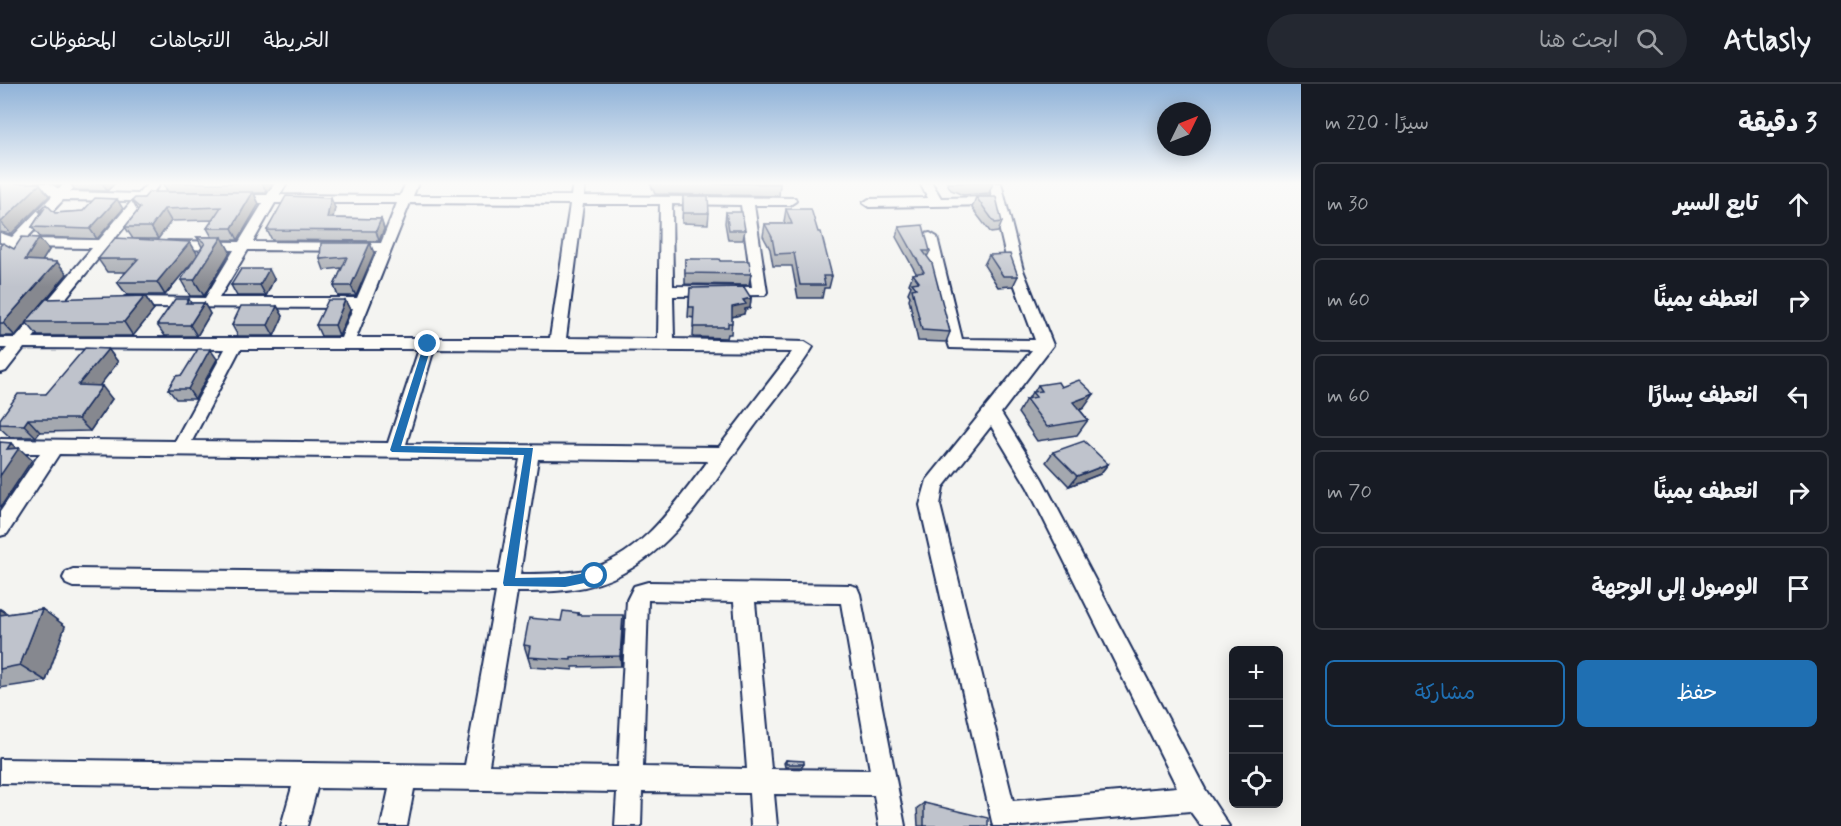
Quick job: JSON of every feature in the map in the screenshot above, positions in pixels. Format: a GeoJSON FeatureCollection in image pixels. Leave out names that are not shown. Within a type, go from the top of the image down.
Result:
{"type":"FeatureCollection","features":[{"type":"Feature","properties":{"kind":"street"},"geometry":{"type":"LineString","coordinates":[[0,258],[39,218]]}},
{"type":"Feature","properties":{"kind":"street"},"geometry":{"type":"LineString","coordinates":[[0,367],[125,218]]}},
{"type":"Feature","properties":{"kind":"street"},"geometry":{"type":"LineString","coordinates":[[210,301],[260,218]]}},
{"type":"Feature","properties":{"kind":"street"},"geometry":{"type":"LineString","coordinates":[[346,344],[398,218]]}},
{"type":"Feature","properties":{"kind":"street"},"geometry":{"type":"LineString","coordinates":[[557,344],[575,218]]}},
{"type":"Feature","properties":{"kind":"street"},"geometry":{"type":"LineString","coordinates":[[666,218],[666,344]]}},
{"type":"Feature","properties":{"kind":"street"},"geometry":{"type":"LineString","coordinates":[[666,291],[759,292],[749,218]]}},
{"type":"Feature","properties":{"kind":"street"},"geometry":{"type":"LineString","coordinates":[[1003,218],[1016,270],[1044,345]]}},
{"type":"Feature","properties":{"kind":"street"},"geometry":{"type":"LineString","coordinates":[[0,237],[15,243],[386,247]]}},
{"type":"Feature","properties":{"kind":"street"},"geometry":{"type":"LineString","coordinates":[[930,237],[943,291],[945,317],[956,345],[1044,345]]}},
{"type":"Feature","properties":{"kind":"street"},"geometry":{"type":"LineString","coordinates":[[54,302],[76,302]]}},
{"type":"Feature","properties":{"kind":"street"},"geometry":{"type":"LineString","coordinates":[[110,302],[363,303]]}},
{"type":"Feature","properties":{"kind":"street"},"geometry":{"type":"LineString","coordinates":[[0,343],[805,346],[690,500],[656,537],[624,561],[595,576],[565,582],[508,583],[73,578]]}},
{"type":"Feature","properties":{"kind":"street"},"geometry":{"type":"LineString","coordinates":[[180,448],[235,344]]}},
{"type":"Feature","properties":{"kind":"street"},"geometry":{"type":"LineString","coordinates":[[395,450],[428,344]]}},
{"type":"Feature","properties":{"kind":"street"},"geometry":{"type":"LineString","coordinates":[[1044,345],[934,485],[930,505],[1004,820],[1196,798]]}},
{"type":"Feature","properties":{"kind":"street"},"geometry":{"type":"LineString","coordinates":[[992,413],[1035,484],[1196,798],[1216,826]]}},
{"type":"Feature","properties":{"kind":"street"},"geometry":{"type":"LineString","coordinates":[[0,446],[723,454]]}},
{"type":"Feature","properties":{"kind":"street"},"geometry":{"type":"LineString","coordinates":[[0,528],[54,447]]}},
{"type":"Feature","properties":{"kind":"street"},"geometry":{"type":"LineString","coordinates":[[476,778],[530,451]]}},
{"type":"Feature","properties":{"kind":"street"},"geometry":{"type":"LineString","coordinates":[[744,592],[764,826]]}},
{"type":"Feature","properties":{"kind":"street"},"geometry":{"type":"LineString","coordinates":[[628,826],[637,600],[641,593],[744,592],[850,594],[892,826]]}},
{"type":"Feature","properties":{"kind":"street"},"geometry":{"type":"LineString","coordinates":[[0,771],[884,783]]}},
{"type":"Feature","properties":{"kind":"street"},"geometry":{"type":"LineString","coordinates":[[294,826],[308,775]]}},
{"type":"Feature","properties":{"kind":"street"},"geometry":{"type":"LineString","coordinates":[[394,826],[404,777]]}},
{"type":"Feature","properties":{"kind":"building"},"geometry":{"type":"Polygon","coordinates":[[[38,218],[100,218],[90,229],[32,227],[38,218]]]}},
{"type":"Feature","properties":{"kind":"building"},"geometry":{"type":"Polygon","coordinates":[[[132,218],[158,218],[151,227],[125,227],[132,218]]]}},
{"type":"Feature","properties":{"kind":"building"},"geometry":{"type":"Polygon","coordinates":[[[214,218],[238,218],[232,228],[207,228],[214,218]]]}},
{"type":"Feature","properties":{"kind":"building"},"geometry":{"type":"Polygon","coordinates":[[[274,218],[381,219],[376,231],[267,230],[274,218]]]}},
{"type":"Feature","properties":{"kind":"building"},"geometry":{"type":"Polygon","coordinates":[[[727,218],[743,218],[745,230],[729,230],[727,218]]]}},
{"type":"Feature","properties":{"kind":"building"},"geometry":{"type":"Polygon","coordinates":[[[789,218],[814,218],[818,232],[821,232],[832,276],[823,276],[825,285],[800,285],[794,253],[775,254],[772,237],[765,224],[792,224],[789,218]]]}},
{"type":"Feature","properties":{"kind":"building"},"geometry":{"type":"Polygon","coordinates":[[[991,218],[1001,218],[1002,222],[995,223],[991,218]]]}},
{"type":"Feature","properties":{"kind":"building"},"geometry":{"type":"Polygon","coordinates":[[[923,225],[930,251],[923,251],[932,263],[950,332],[922,330],[912,289],[916,288],[912,283],[919,282],[913,274],[924,272],[899,227],[923,225]]]}},
{"type":"Feature","properties":{"kind":"building"},"geometry":{"type":"Polygon","coordinates":[[[22,237],[39,238],[25,260],[57,262],[3,323],[0,323],[0,246],[3,243],[14,249],[22,237]]]}},
{"type":"Feature","properties":{"kind":"building"},"geometry":{"type":"Polygon","coordinates":[[[197,237],[222,237],[194,280],[181,280],[205,243],[197,237]]]}},
{"type":"Feature","properties":{"kind":"building"},"geometry":{"type":"Polygon","coordinates":[[[115,238],[190,242],[157,282],[117,282],[138,259],[98,259],[115,238]]]}},
{"type":"Feature","properties":{"kind":"building"},"geometry":{"type":"Polygon","coordinates":[[[321,243],[370,243],[351,286],[334,286],[347,257],[320,259],[321,243]]]}},
{"type":"Feature","properties":{"kind":"building"},"geometry":{"type":"Polygon","coordinates":[[[1010,254],[1018,276],[1003,276],[989,255],[1010,254]]]}},
{"type":"Feature","properties":{"kind":"building"},"geometry":{"type":"Polygon","coordinates":[[[685,259],[749,261],[751,274],[685,273],[685,259]]]}},
{"type":"Feature","properties":{"kind":"building"},"geometry":{"type":"Polygon","coordinates":[[[241,269],[269,269],[260,285],[231,285],[241,269]]]}},
{"type":"Feature","properties":{"kind":"building"},"geometry":{"type":"Polygon","coordinates":[[[744,287],[751,298],[743,300],[746,304],[732,307],[732,323],[728,323],[728,327],[693,327],[694,307],[689,307],[690,288],[744,287]]]}},
{"type":"Feature","properties":{"kind":"building"},"geometry":{"type":"Polygon","coordinates":[[[145,296],[124,322],[26,322],[46,299],[145,296]]]}},
{"type":"Feature","properties":{"kind":"building"},"geometry":{"type":"Polygon","coordinates":[[[175,299],[189,299],[186,303],[204,303],[190,325],[157,325],[175,299]]]}},
{"type":"Feature","properties":{"kind":"building"},"geometry":{"type":"Polygon","coordinates":[[[328,300],[345,300],[335,325],[316,325],[328,300]]]}},
{"type":"Feature","properties":{"kind":"building"},"geometry":{"type":"Polygon","coordinates":[[[241,306],[277,306],[268,325],[232,325],[241,306]]]}},
{"type":"Feature","properties":{"kind":"building"},"geometry":{"type":"Polygon","coordinates":[[[85,348],[108,349],[78,385],[102,386],[78,419],[28,419],[24,425],[0,424],[0,419],[18,394],[46,394],[85,348]]]}},
{"type":"Feature","properties":{"kind":"building"},"geometry":{"type":"Polygon","coordinates":[[[198,349],[210,349],[188,389],[168,389],[176,376],[182,375],[198,349]]]}},
{"type":"Feature","properties":{"kind":"building"},"geometry":{"type":"Polygon","coordinates":[[[1079,380],[1094,394],[1073,402],[1088,420],[1047,427],[1026,399],[1036,397],[1032,392],[1042,391],[1038,385],[1058,382],[1061,387],[1079,380]]]}},
{"type":"Feature","properties":{"kind":"building"},"geometry":{"type":"Polygon","coordinates":[[[1084,441],[1108,464],[1077,476],[1053,452],[1084,441]]]}},
{"type":"Feature","properties":{"kind":"building"},"geometry":{"type":"Polygon","coordinates":[[[0,442],[11,443],[7,449],[19,448],[0,476],[0,442]]]}},
{"type":"Feature","properties":{"kind":"building"},"geometry":{"type":"Polygon","coordinates":[[[42,609],[20,665],[0,669],[0,615],[42,609]]]}},
{"type":"Feature","properties":{"kind":"building"},"geometry":{"type":"Polygon","coordinates":[[[563,611],[578,613],[578,615],[623,615],[620,656],[571,657],[571,660],[528,657],[530,646],[524,645],[529,618],[561,621],[563,611]]]}},
{"type":"Feature","properties":{"kind":"building"},"geometry":{"type":"Polygon","coordinates":[[[786,760],[804,761],[804,764],[786,764],[786,760]]]}},
{"type":"Feature","properties":{"kind":"building"},"geometry":{"type":"Polygon","coordinates":[[[924,803],[988,818],[988,826],[924,826],[924,803]]]}},
{"type":"Feature","properties":{"kind":"route"},"geometry":{"type":"LineString","coordinates":[[428,344],[395,450],[530,451],[508,583],[565,582],[595,576]]}}]}
